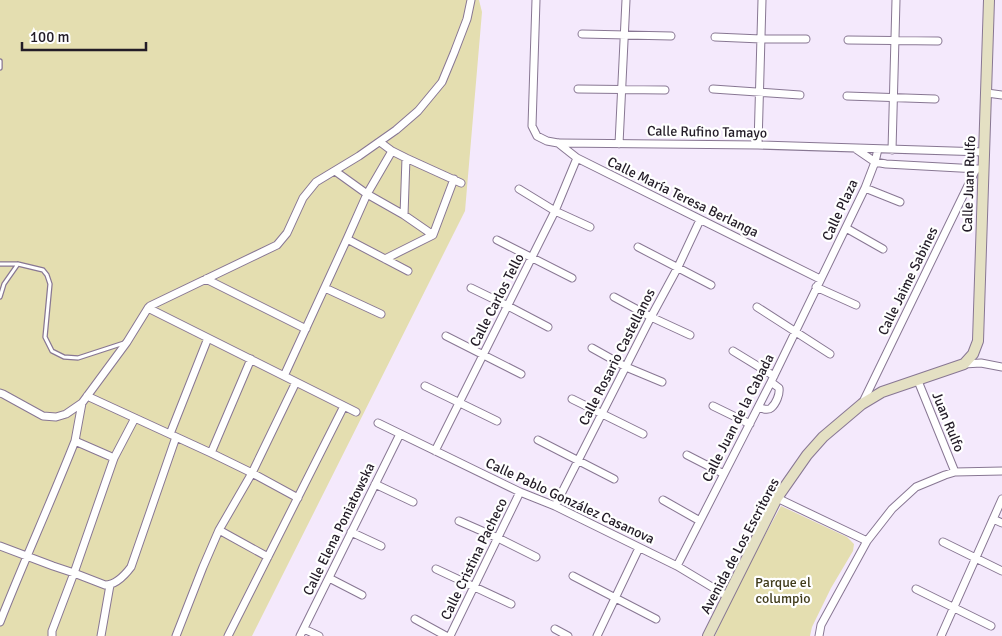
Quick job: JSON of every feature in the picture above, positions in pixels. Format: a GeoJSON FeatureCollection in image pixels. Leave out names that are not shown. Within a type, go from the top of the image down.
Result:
{"type":"FeatureCollection","features":[{"type":"Feature","properties":{"kind":"main road","name":"Calle Juan Rulfo"},"geometry":{"type":"LineString","coordinates":[[964,364],[973,354],[978,342],[980,169],[984,152],[987,93],[988,0]]}},
{"type":"Feature","properties":{"kind":"main road","name":"Avenida de Los Escritores"},"geometry":{"type":"LineString","coordinates":[[708,636],[777,498],[807,455],[823,437],[862,404],[882,392],[964,364]]}},
{"type":"Feature","properties":{"kind":"street"},"geometry":{"type":"LineString","coordinates":[[0,394],[43,416],[56,418],[66,414],[82,403],[127,342],[150,306],[277,245],[287,233],[302,198],[316,182],[359,156],[396,130],[418,111],[442,82],[467,19],[471,0]]}},
{"type":"Feature","properties":{"kind":"street","name":"Calle María Teresa Berlanga"},"geometry":{"type":"LineString","coordinates":[[536,0],[532,126],[538,136],[547,141],[558,143],[577,158],[820,280]]}},
{"type":"Feature","properties":{"kind":"street"},"geometry":{"type":"LineString","coordinates":[[619,144],[626,0]]}},
{"type":"Feature","properties":{"kind":"street"},"geometry":{"type":"LineString","coordinates":[[758,146],[762,0]]}},
{"type":"Feature","properties":{"kind":"street"},"geometry":{"type":"LineString","coordinates":[[892,150],[896,0]]}},
{"type":"Feature","properties":{"kind":"street"},"geometry":{"type":"LineString","coordinates":[[582,34],[671,36]]}},
{"type":"Feature","properties":{"kind":"street"},"geometry":{"type":"LineString","coordinates":[[715,37],[806,39]]}},
{"type":"Feature","properties":{"kind":"street"},"geometry":{"type":"LineString","coordinates":[[848,40],[938,41]]}},
{"type":"Feature","properties":{"kind":"street"},"geometry":{"type":"LineString","coordinates":[[578,89],[665,90]]}},
{"type":"Feature","properties":{"kind":"street"},"geometry":{"type":"LineString","coordinates":[[714,89],[800,96]]}},
{"type":"Feature","properties":{"kind":"street"},"geometry":{"type":"LineString","coordinates":[[987,93],[1002,95]]}},
{"type":"Feature","properties":{"kind":"street"},"geometry":{"type":"LineString","coordinates":[[847,96],[934,99]]}},
{"type":"Feature","properties":{"kind":"street"},"geometry":{"type":"LineString","coordinates":[[380,142],[392,151],[458,181],[433,235],[385,259]]}},
{"type":"Feature","properties":{"kind":"street","name":"Calle Rufino Tamayo"},"geometry":{"type":"LineString","coordinates":[[558,143],[984,152]]}},
{"type":"Feature","properties":{"kind":"street"},"geometry":{"type":"LineString","coordinates":[[855,148],[876,162],[886,164],[980,169]]}},
{"type":"Feature","properties":{"kind":"street","name":"Calle Plaza"},"geometry":{"type":"LineString","coordinates":[[820,280],[865,188],[876,162],[878,149]]}},
{"type":"Feature","properties":{"kind":"street"},"geometry":{"type":"LineString","coordinates":[[284,376],[367,194],[392,151]]}},
{"type":"Feature","properties":{"kind":"street"},"geometry":{"type":"LineString","coordinates":[[404,215],[406,158]]}},
{"type":"Feature","properties":{"kind":"street","name":"Calle Carlos Tello"},"geometry":{"type":"LineString","coordinates":[[435,451],[555,211],[577,158]]}},
{"type":"Feature","properties":{"kind":"street","name":"Calle Jaime Sabines"},"geometry":{"type":"LineString","coordinates":[[862,404],[980,169]]}},
{"type":"Feature","properties":{"kind":"street"},"geometry":{"type":"LineString","coordinates":[[335,171],[367,194],[404,215],[433,235]]}},
{"type":"Feature","properties":{"kind":"street"},"geometry":{"type":"LineString","coordinates":[[865,188],[900,202]]}},
{"type":"Feature","properties":{"kind":"street"},"geometry":{"type":"LineString","coordinates":[[519,189],[555,211],[590,227]]}},
{"type":"Feature","properties":{"kind":"street","name":"Calle Rosario Castellanos"},"geometry":{"type":"LineString","coordinates":[[555,506],[678,267],[700,220]]}},
{"type":"Feature","properties":{"kind":"street"},"geometry":{"type":"LineString","coordinates":[[846,228],[883,249]]}},
{"type":"Feature","properties":{"kind":"street"},"geometry":{"type":"LineString","coordinates":[[347,240],[408,271]]}},
{"type":"Feature","properties":{"kind":"street"},"geometry":{"type":"LineString","coordinates":[[497,240],[572,278]]}},
{"type":"Feature","properties":{"kind":"street"},"geometry":{"type":"LineString","coordinates":[[638,247],[711,285]]}},
{"type":"Feature","properties":{"kind":"street"},"geometry":{"type":"LineString","coordinates":[[206,279],[306,329]]}},
{"type":"Feature","properties":{"kind":"street","name":"Calle Juan de la Cabada"},"geometry":{"type":"LineString","coordinates":[[677,566],[758,408],[820,280]]}},
{"type":"Feature","properties":{"kind":"street"},"geometry":{"type":"LineString","coordinates":[[325,288],[380,314]]}},
{"type":"Feature","properties":{"kind":"street"},"geometry":{"type":"LineString","coordinates":[[471,288],[548,327]]}},
{"type":"Feature","properties":{"kind":"street"},"geometry":{"type":"LineString","coordinates":[[816,288],[856,306]]}},
{"type":"Feature","properties":{"kind":"street"},"geometry":{"type":"LineString","coordinates":[[614,297],[690,335]]}},
{"type":"Feature","properties":{"kind":"street"},"geometry":{"type":"LineString","coordinates":[[757,307],[830,354]]}},
{"type":"Feature","properties":{"kind":"street"},"geometry":{"type":"LineString","coordinates":[[148,308],[356,412]]}},
{"type":"Feature","properties":{"kind":"street"},"geometry":{"type":"LineString","coordinates":[[446,336],[521,374]]}},
{"type":"Feature","properties":{"kind":"street"},"geometry":{"type":"LineString","coordinates":[[0,546],[105,585],[110,585],[124,576],[130,567],[173,435],[208,338]]}},
{"type":"Feature","properties":{"kind":"street"},"geometry":{"type":"LineString","coordinates":[[592,348],[626,367],[662,382]]}},
{"type":"Feature","properties":{"kind":"street"},"geometry":{"type":"LineString","coordinates":[[733,352],[772,379],[779,388],[780,394],[771,408],[758,408]]}},
{"type":"Feature","properties":{"kind":"street"},"geometry":{"type":"LineString","coordinates":[[211,453],[251,359]]}},
{"type":"Feature","properties":{"kind":"street","name":"Avenida de Los Escritores"},"geometry":{"type":"LineString","coordinates":[[964,364],[981,363],[1002,367]]}},
{"type":"Feature","properties":{"kind":"street","name":"Juan Rulfo"},"geometry":{"type":"LineString","coordinates":[[918,381],[955,472]]}},
{"type":"Feature","properties":{"kind":"street"},"geometry":{"type":"LineString","coordinates":[[176,636],[202,567],[219,530],[252,473],[296,382]]}},
{"type":"Feature","properties":{"kind":"street"},"geometry":{"type":"LineString","coordinates":[[425,386],[497,421]]}},
{"type":"Feature","properties":{"kind":"street"},"geometry":{"type":"LineString","coordinates":[[87,396],[211,453],[298,498]]}},
{"type":"Feature","properties":{"kind":"street"},"geometry":{"type":"LineString","coordinates":[[572,399],[643,434]]}},
{"type":"Feature","properties":{"kind":"street"},"geometry":{"type":"LineString","coordinates":[[0,622],[26,556],[54,496],[75,441],[82,403]]}},
{"type":"Feature","properties":{"kind":"street"},"geometry":{"type":"LineString","coordinates":[[228,636],[344,406]]}},
{"type":"Feature","properties":{"kind":"street"},"geometry":{"type":"LineString","coordinates":[[713,406],[750,424]]}},
{"type":"Feature","properties":{"kind":"street"},"geometry":{"type":"LineString","coordinates":[[52,636],[52,631],[114,458],[134,418]]}},
{"type":"Feature","properties":{"kind":"street","name":"Calle Pablo González Casanova"},"geometry":{"type":"LineString","coordinates":[[378,423],[677,566],[727,596]]}},
{"type":"Feature","properties":{"kind":"street","name":"Calle Elena Poniatowska"},"geometry":{"type":"LineString","coordinates":[[300,636],[400,434]]}},
{"type":"Feature","properties":{"kind":"street"},"geometry":{"type":"LineString","coordinates":[[538,440],[614,479]]}},
{"type":"Feature","properties":{"kind":"street"},"geometry":{"type":"LineString","coordinates":[[75,441],[114,458]]}},
{"type":"Feature","properties":{"kind":"street"},"geometry":{"type":"LineString","coordinates":[[687,455],[724,474]]}},
{"type":"Feature","properties":{"kind":"street"},"geometry":{"type":"LineString","coordinates":[[819,636],[822,625],[867,541],[892,509],[916,487],[955,472],[1002,471]]}},
{"type":"Feature","properties":{"kind":"street"},"geometry":{"type":"LineString","coordinates":[[375,484],[412,502]]}},
{"type":"Feature","properties":{"kind":"street","name":"Calle Cristina Pacheco"},"geometry":{"type":"LineString","coordinates":[[450,636],[520,492]]}},
{"type":"Feature","properties":{"kind":"street"},"geometry":{"type":"LineString","coordinates":[[777,498],[867,541]]}},
{"type":"Feature","properties":{"kind":"street"},"geometry":{"type":"LineString","coordinates":[[941,636],[1002,499]]}},
{"type":"Feature","properties":{"kind":"street"},"geometry":{"type":"LineString","coordinates":[[663,500],[700,521]]}},
{"type":"Feature","properties":{"kind":"street"},"geometry":{"type":"LineString","coordinates":[[993,519],[1002,523]]}},
{"type":"Feature","properties":{"kind":"street"},"geometry":{"type":"LineString","coordinates":[[459,521],[536,557]]}},
{"type":"Feature","properties":{"kind":"street"},"geometry":{"type":"LineString","coordinates":[[219,530],[268,557]]}},
{"type":"Feature","properties":{"kind":"street"},"geometry":{"type":"LineString","coordinates":[[351,532],[381,546]]}},
{"type":"Feature","properties":{"kind":"street"},"geometry":{"type":"LineString","coordinates":[[943,542],[1002,571]]}},
{"type":"Feature","properties":{"kind":"street"},"geometry":{"type":"LineString","coordinates":[[597,636],[639,548]]}},
{"type":"Feature","properties":{"kind":"street"},"geometry":{"type":"LineString","coordinates":[[436,569],[511,604]]}},
{"type":"Feature","properties":{"kind":"street"},"geometry":{"type":"LineString","coordinates":[[573,576],[656,619]]}},
{"type":"Feature","properties":{"kind":"street"},"geometry":{"type":"LineString","coordinates":[[329,578],[362,595]]}},
{"type":"Feature","properties":{"kind":"street"},"geometry":{"type":"LineString","coordinates":[[101,636],[110,585]]}},
{"type":"Feature","properties":{"kind":"street"},"geometry":{"type":"LineString","coordinates":[[916,589],[992,626]]}},
{"type":"Feature","properties":{"kind":"street"},"geometry":{"type":"LineString","coordinates":[[415,619],[446,636]]}},
{"type":"Feature","properties":{"kind":"street"},"geometry":{"type":"LineString","coordinates":[[304,628],[320,636]]}},
{"type":"Feature","properties":{"kind":"street"},"geometry":{"type":"LineString","coordinates":[[555,629],[568,636]]}},
{"type":"Feature","properties":{"kind":"lane"},"geometry":{"type":"LineString","coordinates":[[0,61],[0,68]]}},
{"type":"Feature","properties":{"kind":"lane"},"geometry":{"type":"LineString","coordinates":[[0,264],[18,264],[43,270],[47,275],[50,284],[45,337],[52,351],[64,357],[78,358],[127,342]]}},
{"type":"Feature","properties":{"kind":"lane"},"geometry":{"type":"LineString","coordinates":[[0,297],[4,284],[18,264]]}},
{"type":"Feature","properties":{"kind":"green space"},"geometry":{"type":"Polygon","coordinates":[[[0,0],[479,0],[482,12],[465,211],[252,636],[0,636],[0,0]]]}},
{"type":"Feature","properties":{"kind":"green space","name":"Parque el columpio"},"geometry":{"type":"Polygon","coordinates":[[[781,506],[847,537],[854,544],[853,551],[831,588],[812,627],[810,636],[715,636],[737,586],[781,506]]]}}]}
